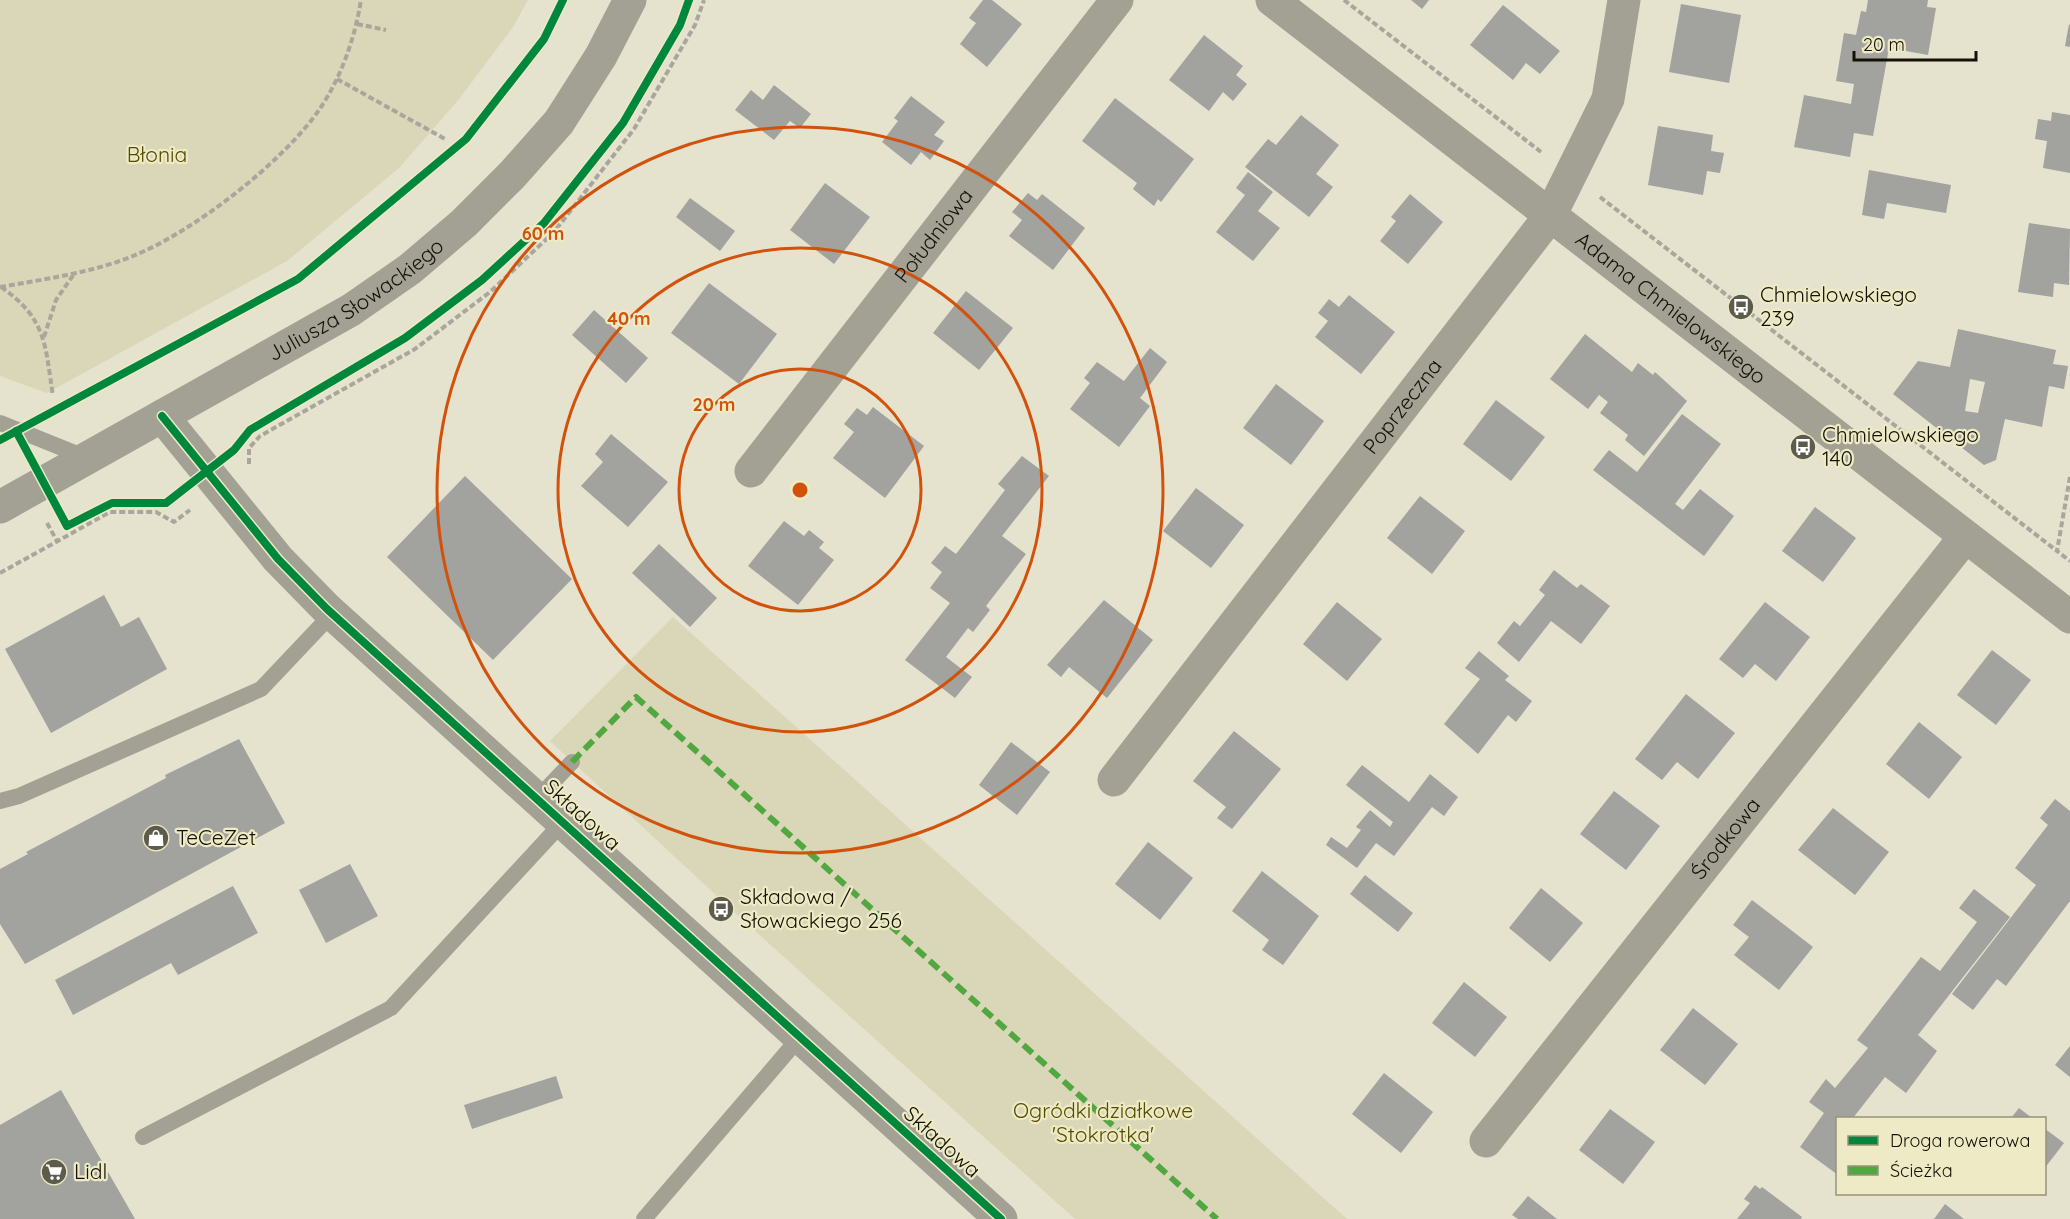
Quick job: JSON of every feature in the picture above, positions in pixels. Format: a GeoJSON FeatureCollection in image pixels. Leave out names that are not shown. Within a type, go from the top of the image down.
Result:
{"type":"FeatureCollection","features":[{"type":"Feature","properties":{"kind":"street","name":"Juliusza Słowackiego"},"geometry":{"type":"LineString","coordinates":[[0,507],[351,310],[410,269],[464,223],[512,175],[559,122],[601,56],[630,0]]}},
{"type":"Feature","properties":{"kind":"street","name":"Południowa"},"geometry":{"type":"LineString","coordinates":[[751,471],[1117,0]]}},
{"type":"Feature","properties":{"kind":"street","name":"Adama Chmielowskiego"},"geometry":{"type":"LineString","coordinates":[[1272,0],[2070,617]]}},
{"type":"Feature","properties":{"kind":"street","name":"Poprzeczna"},"geometry":{"type":"LineString","coordinates":[[1114,780],[1550,216],[1608,99],[1624,0]]}},
{"type":"Feature","properties":{"kind":"street","name":"Składowa"},"geometry":{"type":"LineString","coordinates":[[162,416],[278,559],[332,614],[1001,1219]]}},
{"type":"Feature","properties":{"kind":"street","name":"Środkowa"},"geometry":{"type":"LineString","coordinates":[[1486,1141],[1965,537]]}},
{"type":"Feature","properties":{"kind":"lane"},"geometry":{"type":"LineString","coordinates":[[0,423],[88,459]]}},
{"type":"Feature","properties":{"kind":"lane"},"geometry":{"type":"LineString","coordinates":[[0,801],[19,796],[261,690],[332,614]]}},
{"type":"Feature","properties":{"kind":"lane"},"geometry":{"type":"LineString","coordinates":[[537,799],[572,762]]}},
{"type":"Feature","properties":{"kind":"lane"},"geometry":{"type":"LineString","coordinates":[[143,1137],[391,1008],[563,822]]}},
{"type":"Feature","properties":{"kind":"lane"},"geometry":{"type":"LineString","coordinates":[[644,1219],[800,1037]]}},
{"type":"Feature","properties":{"kind":"path"},"geometry":{"type":"LineString","coordinates":[[53,396],[44,337],[34,317],[17,298],[0,287],[75,274],[134,255],[180,231],[223,202],[291,144],[318,111],[337,79],[357,24],[361,0]]}},
{"type":"Feature","properties":{"kind":"path"},"geometry":{"type":"LineString","coordinates":[[1344,0],[2070,561]]}},
{"type":"Feature","properties":{"kind":"path"},"geometry":{"type":"LineString","coordinates":[[357,24],[386,30]]}},
{"type":"Feature","properties":{"kind":"path"},"geometry":{"type":"LineString","coordinates":[[337,79],[445,140]]}},
{"type":"Feature","properties":{"kind":"path"},"geometry":{"type":"LineString","coordinates":[[44,337],[56,300],[75,274]]}},
{"type":"Feature","properties":{"kind":"path"},"geometry":{"type":"LineString","coordinates":[[2057,551],[2070,477]]}},
{"type":"Feature","properties":{"kind":"path"},"geometry":{"type":"LineString","coordinates":[[44,483],[67,526],[112,503]]}},
{"type":"Feature","properties":{"kind":"green space","name":"Błonia"},"geometry":{"type":"Polygon","coordinates":[[[0,0],[528,0],[513,27],[459,99],[399,168],[287,261],[47,393],[0,376],[0,0]]]}},
{"type":"Feature","properties":{"kind":"green space","name":"Ogródki działkowe 'Stokrotka'"},"geometry":{"type":"Polygon","coordinates":[[[673,617],[1347,1219],[1075,1219],[744,921],[550,741],[673,617]]]}},
{"type":"Feature","properties":{"kind":"building"},"geometry":{"type":"Polygon","coordinates":[[[983,0],[992,0],[1022,24],[987,67],[960,44],[976,23],[969,18],[983,0]]]}},
{"type":"Feature","properties":{"kind":"building"},"geometry":{"type":"Polygon","coordinates":[[[1411,0],[1429,0],[1422,9],[1411,0]]]}},
{"type":"Feature","properties":{"kind":"building"},"geometry":{"type":"Polygon","coordinates":[[[1868,0],[1928,0],[1927,7],[1936,8],[1928,55],[1889,48],[1873,136],[1854,133],[1850,157],[1794,147],[1804,95],[1851,104],[1854,84],[1836,81],[1844,33],[1856,35],[1861,11],[1866,12],[1868,0]]]}},
{"type":"Feature","properties":{"kind":"building"},"geometry":{"type":"Polygon","coordinates":[[[1681,4],[1741,15],[1729,83],[1669,72],[1681,4]]]}},
{"type":"Feature","properties":{"kind":"building"},"geometry":{"type":"Polygon","coordinates":[[[1503,5],[1560,51],[1540,74],[1526,63],[1513,80],[1470,45],[1503,5]]]}},
{"type":"Feature","properties":{"kind":"building"},"geometry":{"type":"Polygon","coordinates":[[[2070,25],[2070,47],[2065,46],[2070,25]]]}},
{"type":"Feature","properties":{"kind":"building"},"geometry":{"type":"Polygon","coordinates":[[[1204,35],[1243,66],[1236,75],[1247,84],[1233,101],[1223,92],[1209,111],[1169,80],[1204,35]]]}},
{"type":"Feature","properties":{"kind":"building"},"geometry":{"type":"Polygon","coordinates":[[[774,85],[811,114],[800,128],[790,121],[774,140],[735,110],[751,90],[763,100],[774,85]]]}},
{"type":"Feature","properties":{"kind":"building"},"geometry":{"type":"Polygon","coordinates":[[[911,96],[945,122],[934,135],[944,141],[930,160],[921,152],[911,165],[882,142],[898,121],[894,118],[911,96]]]}},
{"type":"Feature","properties":{"kind":"building"},"geometry":{"type":"Polygon","coordinates":[[[1115,98],[1194,159],[1161,202],[1158,199],[1154,206],[1133,189],[1137,183],[1082,141],[1115,98]]]}},
{"type":"Feature","properties":{"kind":"building"},"geometry":{"type":"Polygon","coordinates":[[[2052,112],[2070,115],[2070,173],[2043,168],[2047,141],[2035,139],[2038,119],[2051,121],[2052,112]]]}},
{"type":"Feature","properties":{"kind":"building"},"geometry":{"type":"Polygon","coordinates":[[[1301,115],[1339,145],[1316,174],[1333,187],[1309,217],[1245,167],[1268,139],[1276,145],[1301,115]]]}},
{"type":"Feature","properties":{"kind":"building"},"geometry":{"type":"Polygon","coordinates":[[[1658,126],[1713,135],[1711,151],[1724,153],[1720,173],[1707,171],[1703,195],[1648,185],[1658,126]]]}},
{"type":"Feature","properties":{"kind":"building"},"geometry":{"type":"Polygon","coordinates":[[[1869,170],[1951,185],[1946,213],[1887,203],[1884,219],[1862,215],[1869,170]]]}},
{"type":"Feature","properties":{"kind":"building"},"geometry":{"type":"Polygon","coordinates":[[[1248,172],[1273,192],[1258,211],[1280,228],[1253,261],[1216,232],[1245,195],[1236,188],[1248,172]]]}},
{"type":"Feature","properties":{"kind":"building"},"geometry":{"type":"Polygon","coordinates":[[[825,183],[870,217],[834,264],[790,230],[825,183]]]}},
{"type":"Feature","properties":{"kind":"building"},"geometry":{"type":"Polygon","coordinates":[[[1028,193],[1037,200],[1042,194],[1085,228],[1053,270],[1009,236],[1022,220],[1012,212],[1028,193]]]}},
{"type":"Feature","properties":{"kind":"building"},"geometry":{"type":"Polygon","coordinates":[[[1410,194],[1443,222],[1408,264],[1380,241],[1396,221],[1391,217],[1410,194]]]}},
{"type":"Feature","properties":{"kind":"building"},"geometry":{"type":"Polygon","coordinates":[[[690,198],[735,231],[720,251],[676,217],[690,198]]]}},
{"type":"Feature","properties":{"kind":"building"},"geometry":{"type":"Polygon","coordinates":[[[2029,223],[2070,229],[2069,285],[2054,283],[2053,297],[2018,292],[2029,223]]]}},
{"type":"Feature","properties":{"kind":"building"},"geometry":{"type":"Polygon","coordinates":[[[709,283],[777,334],[739,384],[671,333],[709,283]]]}},
{"type":"Feature","properties":{"kind":"building"},"geometry":{"type":"Polygon","coordinates":[[[966,291],[1013,328],[979,370],[933,333],[966,291]]]}},
{"type":"Feature","properties":{"kind":"building"},"geometry":{"type":"Polygon","coordinates":[[[1349,295],[1395,332],[1361,374],[1315,337],[1328,321],[1318,313],[1329,299],[1339,307],[1349,295]]]}},
{"type":"Feature","properties":{"kind":"building"},"geometry":{"type":"Polygon","coordinates":[[[594,310],[648,358],[626,383],[572,335],[594,310]]]}},
{"type":"Feature","properties":{"kind":"building"},"geometry":{"type":"Polygon","coordinates":[[[1958,329],[2056,350],[2053,364],[2068,366],[2064,389],[2049,386],[2042,427],[2005,419],[1996,460],[1984,465],[1893,394],[1918,361],[1950,367],[1958,329]],[[1970,379],[1965,411],[1978,413],[1985,382],[1970,379]]]}},
{"type":"Feature","properties":{"kind":"building"},"geometry":{"type":"Polygon","coordinates":[[[1585,334],[1632,372],[1638,363],[1653,375],[1655,372],[1687,401],[1644,456],[1625,440],[1628,435],[1600,413],[1608,402],[1599,395],[1588,409],[1550,379],[1585,334]]]}},
{"type":"Feature","properties":{"kind":"building"},"geometry":{"type":"Polygon","coordinates":[[[1150,348],[1167,362],[1140,398],[1150,406],[1119,447],[1070,409],[1090,383],[1084,378],[1097,362],[1124,381],[1150,348]]]}},
{"type":"Feature","properties":{"kind":"building"},"geometry":{"type":"Polygon","coordinates":[[[1276,384],[1324,421],[1291,465],[1243,428],[1276,384]]]}},
{"type":"Feature","properties":{"kind":"building"},"geometry":{"type":"Polygon","coordinates":[[[1496,400],[1545,437],[1511,481],[1463,444],[1496,400]]]}},
{"type":"Feature","properties":{"kind":"building"},"geometry":{"type":"Polygon","coordinates":[[[873,407],[924,446],[885,498],[833,458],[854,432],[844,424],[857,408],[867,415],[873,407]]]}},
{"type":"Feature","properties":{"kind":"building"},"geometry":{"type":"Polygon","coordinates":[[[1682,414],[1721,444],[1675,504],[1683,510],[1700,489],[1734,516],[1704,556],[1593,470],[1609,450],[1637,472],[1682,414]]]}},
{"type":"Feature","properties":{"kind":"building"},"geometry":{"type":"Polygon","coordinates":[[[611,434],[668,482],[628,527],[581,486],[603,462],[595,454],[611,434]]]}},
{"type":"Feature","properties":{"kind":"building"},"geometry":{"type":"Polygon","coordinates":[[[1022,456],[1049,476],[1002,536],[1026,554],[986,606],[990,610],[973,632],[968,628],[946,657],[972,677],[955,698],[905,660],[950,603],[930,588],[942,572],[931,563],[945,546],[956,554],[1005,490],[998,484],[1022,456]]]}},
{"type":"Feature","properties":{"kind":"building"},"geometry":{"type":"Polygon","coordinates":[[[465,476],[572,579],[493,660],[387,557],[465,476]]]}},
{"type":"Feature","properties":{"kind":"building"},"geometry":{"type":"Polygon","coordinates":[[[1196,488],[1244,525],[1211,568],[1163,531],[1196,488]]]}},
{"type":"Feature","properties":{"kind":"building"},"geometry":{"type":"Polygon","coordinates":[[[1420,496],[1465,531],[1432,574],[1387,538],[1420,496]]]}},
{"type":"Feature","properties":{"kind":"building"},"geometry":{"type":"Polygon","coordinates":[[[1815,507],[1856,538],[1823,582],[1782,551],[1815,507]]]}},
{"type":"Feature","properties":{"kind":"building"},"geometry":{"type":"Polygon","coordinates":[[[784,521],[804,536],[809,530],[824,542],[819,548],[834,560],[798,605],[748,566],[784,521]]]}},
{"type":"Feature","properties":{"kind":"building"},"geometry":{"type":"Polygon","coordinates":[[[659,544],[717,598],[690,627],[632,573],[659,544]]]}},
{"type":"Feature","properties":{"kind":"building"},"geometry":{"type":"Polygon","coordinates":[[[1554,570],[1577,588],[1581,584],[1610,606],[1581,644],[1551,621],[1519,662],[1497,643],[1514,621],[1520,626],[1545,595],[1539,590],[1554,570]]]}},
{"type":"Feature","properties":{"kind":"building"},"geometry":{"type":"Polygon","coordinates":[[[104,595],[121,627],[139,617],[167,669],[51,733],[5,649],[104,595]]]}},
{"type":"Feature","properties":{"kind":"building"},"geometry":{"type":"Polygon","coordinates":[[[1104,600],[1153,640],[1107,698],[1069,667],[1061,677],[1047,665],[1104,600]]]}},
{"type":"Feature","properties":{"kind":"building"},"geometry":{"type":"Polygon","coordinates":[[[1337,602],[1382,639],[1347,681],[1303,644],[1337,602]]]}},
{"type":"Feature","properties":{"kind":"building"},"geometry":{"type":"Polygon","coordinates":[[[1765,602],[1810,637],[1776,681],[1755,664],[1743,678],[1719,659],[1765,602]]]}},
{"type":"Feature","properties":{"kind":"building"},"geometry":{"type":"Polygon","coordinates":[[[1992,650],[2031,680],[1996,725],[1957,695],[1992,650]]]}},
{"type":"Feature","properties":{"kind":"building"},"geometry":{"type":"Polygon","coordinates":[[[1479,651],[1509,676],[1505,680],[1532,701],[1516,722],[1508,715],[1478,754],[1444,724],[1480,679],[1465,668],[1479,651]]]}},
{"type":"Feature","properties":{"kind":"building"},"geometry":{"type":"Polygon","coordinates":[[[1686,694],[1735,733],[1698,779],[1677,762],[1662,780],[1635,759],[1686,694]]]}},
{"type":"Feature","properties":{"kind":"building"},"geometry":{"type":"Polygon","coordinates":[[[1919,722],[1962,757],[1929,799],[1886,764],[1919,722]]]}},
{"type":"Feature","properties":{"kind":"building"},"geometry":{"type":"Polygon","coordinates":[[[1234,731],[1281,769],[1232,829],[1217,818],[1226,807],[1193,781],[1234,731]]]}},
{"type":"Feature","properties":{"kind":"building","name":"TeCeZet"},"geometry":{"type":"Polygon","coordinates":[[[239,739],[285,823],[25,964],[0,924],[0,869],[28,854],[26,852],[166,778],[165,775],[239,739]]]}},
{"type":"Feature","properties":{"kind":"building"},"geometry":{"type":"Polygon","coordinates":[[[1011,742],[1050,772],[1017,815],[979,785],[1011,742]]]}},
{"type":"Feature","properties":{"kind":"building"},"geometry":{"type":"Polygon","coordinates":[[[1362,765],[1409,802],[1430,774],[1458,797],[1444,816],[1432,807],[1394,856],[1376,843],[1357,868],[1326,845],[1331,837],[1347,848],[1361,830],[1356,827],[1370,810],[1390,827],[1393,822],[1346,785],[1362,765]]]}},
{"type":"Feature","properties":{"kind":"building"},"geometry":{"type":"Polygon","coordinates":[[[1614,791],[1660,826],[1626,870],[1580,834],[1614,791]]]}},
{"type":"Feature","properties":{"kind":"building"},"geometry":{"type":"Polygon","coordinates":[[[2055,799],[2070,811],[2070,901],[2006,986],[1997,979],[1973,1010],[1952,994],[2036,885],[2015,868],[2048,825],[2040,818],[2055,799]]]}},
{"type":"Feature","properties":{"kind":"building"},"geometry":{"type":"Polygon","coordinates":[[[1833,808],[1889,852],[1855,895],[1798,850],[1833,808]]]}},
{"type":"Feature","properties":{"kind":"building"},"geometry":{"type":"Polygon","coordinates":[[[1148,842],[1193,878],[1160,920],[1115,884],[1148,842]]]}},
{"type":"Feature","properties":{"kind":"building"},"geometry":{"type":"Polygon","coordinates":[[[350,864],[378,916],[326,943],[299,890],[350,864]]]}},
{"type":"Feature","properties":{"kind":"building"},"geometry":{"type":"Polygon","coordinates":[[[1262,871],[1319,916],[1283,965],[1262,950],[1269,940],[1232,911],[1262,871]]]}},
{"type":"Feature","properties":{"kind":"building"},"geometry":{"type":"Polygon","coordinates":[[[1365,875],[1413,913],[1398,932],[1350,894],[1365,875]]]}},
{"type":"Feature","properties":{"kind":"building"},"geometry":{"type":"Polygon","coordinates":[[[233,886],[258,933],[178,975],[171,963],[73,1015],[55,980],[233,886]]]}},
{"type":"Feature","properties":{"kind":"building"},"geometry":{"type":"Polygon","coordinates":[[[1541,888],[1583,923],[1550,962],[1509,928],[1541,888]]]}},
{"type":"Feature","properties":{"kind":"building"},"geometry":{"type":"Polygon","coordinates":[[[1974,889],[2010,917],[1918,1035],[1937,1051],[1906,1093],[1885,1077],[1854,1117],[1836,1117],[1836,1174],[1800,1147],[1824,1113],[1809,1102],[1826,1079],[1835,1088],[1868,1048],[1857,1040],[1921,957],[1940,971],[1977,922],[1959,908],[1974,889]]]}},
{"type":"Feature","properties":{"kind":"building"},"geometry":{"type":"Polygon","coordinates":[[[1752,900],[1813,947],[1779,990],[1734,955],[1749,937],[1733,925],[1752,900]]]}},
{"type":"Feature","properties":{"kind":"building"},"geometry":{"type":"Polygon","coordinates":[[[1464,982],[1507,1017],[1475,1057],[1432,1023],[1464,982]]]}},
{"type":"Feature","properties":{"kind":"building"},"geometry":{"type":"Polygon","coordinates":[[[1693,1008],[1738,1044],[1705,1085],[1660,1050],[1693,1008]]]}},
{"type":"Feature","properties":{"kind":"building"},"geometry":{"type":"Polygon","coordinates":[[[2070,1046],[2070,1077],[2055,1065],[2070,1046]]]}},
{"type":"Feature","properties":{"kind":"building"},"geometry":{"type":"Polygon","coordinates":[[[1384,1073],[1433,1112],[1401,1153],[1352,1114],[1384,1073]]]}},
{"type":"Feature","properties":{"kind":"building"},"geometry":{"type":"Polygon","coordinates":[[[556,1076],[563,1098],[472,1129],[464,1105],[556,1076]]]}},
{"type":"Feature","properties":{"kind":"building","name":"Lidl"},"geometry":{"type":"Polygon","coordinates":[[[61,1090],[135,1219],[0,1219],[0,1125],[61,1090]]]}},
{"type":"Feature","properties":{"kind":"building"},"geometry":{"type":"Polygon","coordinates":[[[2019,1108],[2031,1117],[2012,1117],[2019,1108]]]}},
{"type":"Feature","properties":{"kind":"building"},"geometry":{"type":"Polygon","coordinates":[[[1610,1109],[1655,1142],[1623,1184],[1579,1150],[1610,1109]]]}},
{"type":"Feature","properties":{"kind":"building"},"geometry":{"type":"Polygon","coordinates":[[[2046,1130],[2064,1143],[2046,1166],[2046,1130]]]}},
{"type":"Feature","properties":{"kind":"building"},"geometry":{"type":"Polygon","coordinates":[[[1755,1185],[1760,1189],[1762,1187],[1802,1217],[1801,1219],[1737,1219],[1750,1203],[1744,1199],[1755,1185]]]}},
{"type":"Feature","properties":{"kind":"building"},"geometry":{"type":"Polygon","coordinates":[[[1528,1196],[1557,1219],[1518,1219],[1512,1215],[1528,1196]]]}},
{"type":"Feature","properties":{"kind":"building"},"geometry":{"type":"Polygon","coordinates":[[[1945,1204],[1964,1219],[1934,1219],[1945,1204]]]}},
{"type":"Feature","properties":{"kind":"marked path"},"geometry":{"type":"LineString","coordinates":[[572,762],[636,697],[1217,1219]]}},
{"type":"Feature","properties":{"kind":"cycle path"},"geometry":{"type":"LineString","coordinates":[[0,440],[298,279],[466,139],[544,39],[563,0]]}},
{"type":"Feature","properties":{"kind":"cycle path"},"geometry":{"type":"LineString","coordinates":[[16,431],[67,526],[112,503],[166,503],[234,450],[250,430],[405,338],[482,280],[544,223],[623,123],[680,25],[689,0]]}},
{"type":"Feature","properties":{"kind":"cycle path"},"geometry":{"type":"LineString","coordinates":[[162,416],[278,559],[327,609],[1001,1219]]}},
{"type":"Feature","properties":{"kind":"place","name":"Chmielowskiego 239"},"geometry":{"type":"Point","coordinates":[1741,307]}},
{"type":"Feature","properties":{"kind":"place","name":"Chmielowskiego 140"},"geometry":{"type":"Point","coordinates":[1803,447]}},
{"type":"Feature","properties":{"kind":"place","name":"TeCeZet"},"geometry":{"type":"Point","coordinates":[156,838]}},
{"type":"Feature","properties":{"kind":"place","name":"Składowa / Słowackiego 256"},"geometry":{"type":"Point","coordinates":[721,909]}},
{"type":"Feature","properties":{"kind":"place","name":"Lidl"},"geometry":{"type":"Point","coordinates":[54,1172]}}]}
